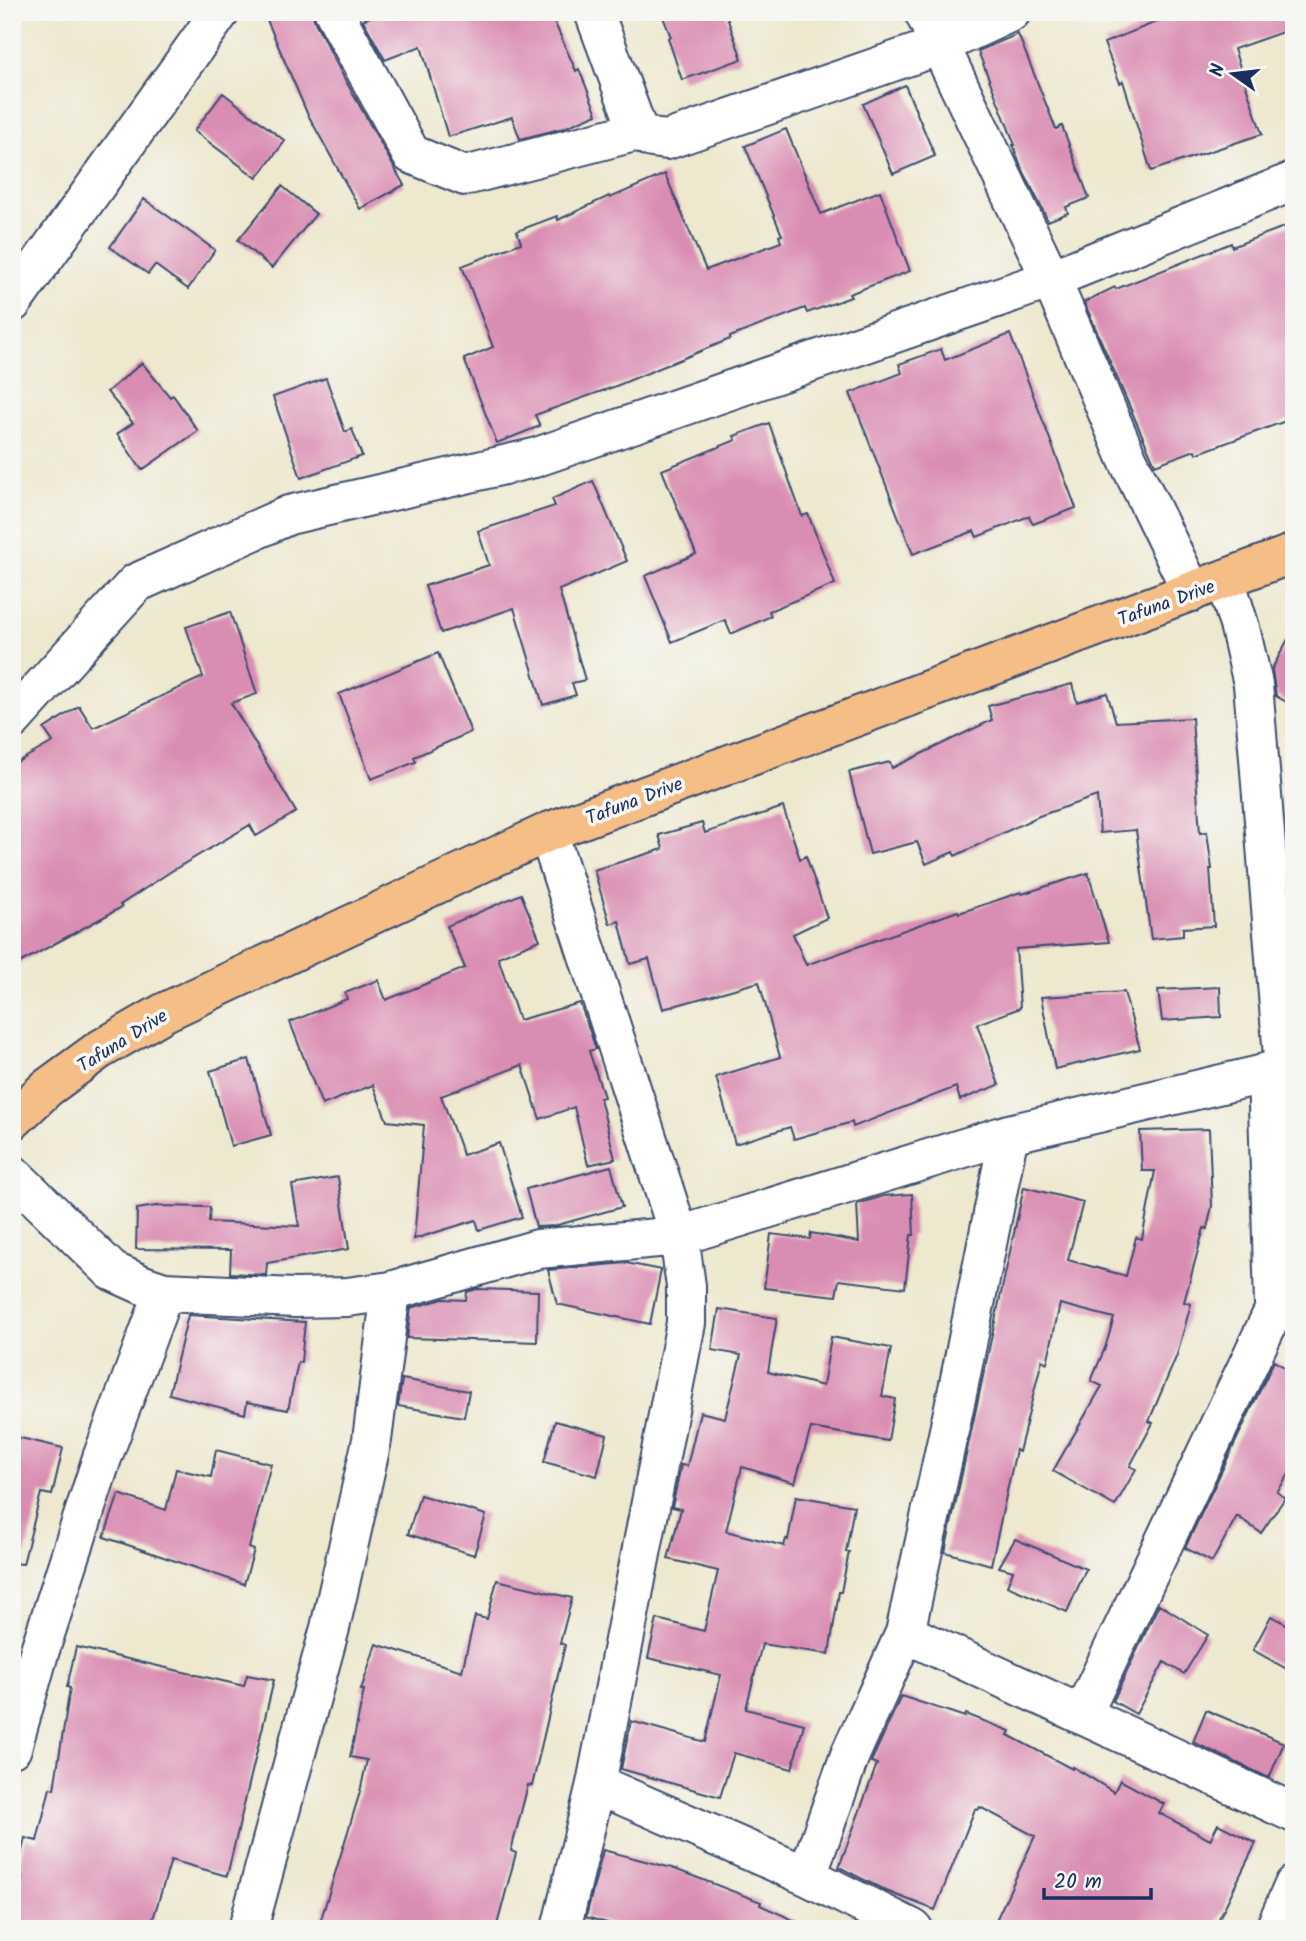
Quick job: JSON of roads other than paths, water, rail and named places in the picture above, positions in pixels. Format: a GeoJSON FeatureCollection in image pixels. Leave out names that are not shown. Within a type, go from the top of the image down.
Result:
{"type":"FeatureCollection","features":[{"type":"Feature","properties":{"kind":"main road","name":"Tafuna Drive"},"geometry":{"type":"LineString","coordinates":[[12,1121],[47,1088],[99,1050],[165,1012],[548,832],[1294,553]]}},
{"type":"Feature","properties":{"kind":"street"},"geometry":{"type":"LineString","coordinates":[[12,303],[220,12]]}},
{"type":"Feature","properties":{"kind":"street"},"geometry":{"type":"LineString","coordinates":[[334,12],[411,154],[465,176],[638,131],[652,138],[667,140],[931,29],[1011,12]]}},
{"type":"Feature","properties":{"kind":"street"},"geometry":{"type":"LineString","coordinates":[[594,12],[638,131]]}},
{"type":"Feature","properties":{"kind":"street"},"geometry":{"type":"LineString","coordinates":[[931,29],[1051,279],[1127,458],[1208,586],[1241,628],[1253,684],[1282,1069],[1275,1310]]}},
{"type":"Feature","properties":{"kind":"street"},"geometry":{"type":"LineString","coordinates":[[12,720],[136,583],[289,515],[534,458],[1051,279],[1294,181]]}},
{"type":"Feature","properties":{"kind":"street"},"geometry":{"type":"LineString","coordinates":[[548,832],[679,1236],[686,1286],[686,1323],[596,1784],[561,1929]]}},
{"type":"Feature","properties":{"kind":"street"},"geometry":{"type":"LineString","coordinates":[[12,1174],[112,1271],[125,1279],[164,1292],[295,1298],[347,1297],[391,1291],[538,1249],[679,1236],[1009,1134],[1282,1069]]}},
{"type":"Feature","properties":{"kind":"street"},"geometry":{"type":"LineString","coordinates":[[807,1876],[850,1755],[905,1633],[958,1389],[1009,1134]]}},
{"type":"Feature","properties":{"kind":"street"},"geometry":{"type":"LineString","coordinates":[[1083,1715],[1294,1268]]}},
{"type":"Feature","properties":{"kind":"street"},"geometry":{"type":"LineString","coordinates":[[248,1929],[333,1615],[372,1440],[391,1291]]}},
{"type":"Feature","properties":{"kind":"street"},"geometry":{"type":"LineString","coordinates":[[12,1748],[39,1653],[102,1458],[164,1292]]}},
{"type":"Feature","properties":{"kind":"street"},"geometry":{"type":"LineString","coordinates":[[905,1633],[1294,1813]]}},
{"type":"Feature","properties":{"kind":"street"},"geometry":{"type":"LineString","coordinates":[[596,1784],[807,1876],[913,1929]]}},
{"type":"Feature","properties":{"kind":"street"},"geometry":{"type":"LineString","coordinates":[[1275,1929],[1294,1885]]}}]}
